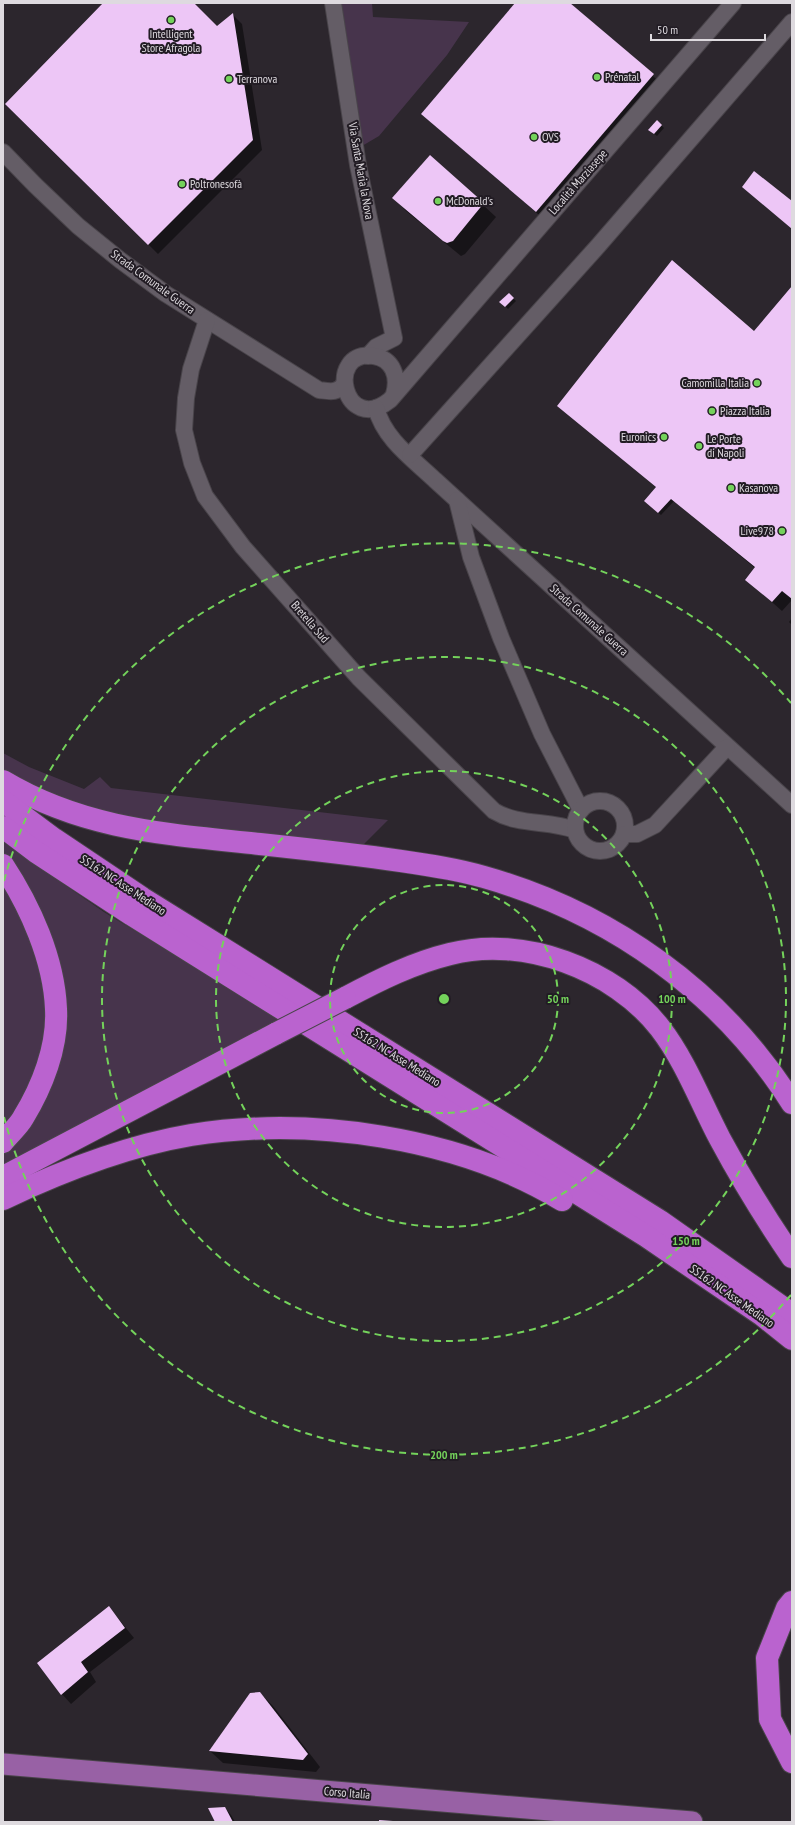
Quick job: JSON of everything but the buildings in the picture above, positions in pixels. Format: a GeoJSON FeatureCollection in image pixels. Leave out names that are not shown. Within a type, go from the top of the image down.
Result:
{"type":"FeatureCollection","features":[{"type":"Feature","properties":{"kind":"highway"},"geometry":{"type":"LineString","coordinates":[[3,781],[51,805],[93,820],[130,829],[171,835],[345,852],[433,865],[482,876],[532,892],[602,924],[650,955],[681,978],[708,1001],[734,1027],[758,1056],[792,1103]]}},
{"type":"Feature","properties":{"kind":"highway","name":"SS162 NC Asse Mediano"},"geometry":{"type":"LineString","coordinates":[[3,801],[54,839],[142,898],[660,1221],[792,1314]]}},
{"type":"Feature","properties":{"kind":"highway","name":"SS162 NC Asse Mediano"},"geometry":{"type":"LineString","coordinates":[[3,827],[36,852],[132,915],[646,1236],[762,1315],[792,1339]]}},
{"type":"Feature","properties":{"kind":"highway"},"geometry":{"type":"LineString","coordinates":[[3,865],[13,880],[36,928],[50,967],[56,1010],[52,1048],[40,1086],[22,1120],[3,1142]]}},
{"type":"Feature","properties":{"kind":"highway"},"geometry":{"type":"LineString","coordinates":[[3,1177],[387,976],[420,962],[452,953],[486,949],[519,951],[545,955],[575,965],[606,980],[624,993],[659,1027],[673,1046],[689,1074],[720,1139],[740,1175],[792,1257]]}},
{"type":"Feature","properties":{"kind":"highway"},"geometry":{"type":"LineString","coordinates":[[3,1199],[35,1184],[97,1160],[191,1135],[237,1130],[295,1128],[363,1133],[429,1146],[487,1165],[540,1187],[713,1293],[762,1315]]}},
{"type":"Feature","properties":{"kind":"highway"},"geometry":{"type":"LineString","coordinates":[[792,1602],[787,1608],[767,1658],[770,1719],[792,1762]]}},
{"type":"Feature","properties":{"kind":"main road","name":"Corso Italia"},"geometry":{"type":"LineString","coordinates":[[3,1764],[692,1822]]}},
{"type":"Feature","properties":{"kind":"street","name":"Via Santa Maria la Nova"},"geometry":{"type":"LineString","coordinates":[[333,3],[358,165],[394,338],[376,346],[368,356]]}},
{"type":"Feature","properties":{"kind":"street","name":"Località Marziasepe"},"geometry":{"type":"LineString","coordinates":[[394,394],[733,3]]}},
{"type":"Feature","properties":{"kind":"street"},"geometry":{"type":"LineString","coordinates":[[410,455],[598,246],[792,22]]}},
{"type":"Feature","properties":{"kind":"street","name":"Strada Comunale Guerra"},"geometry":{"type":"LineString","coordinates":[[3,152],[78,226],[120,260],[166,294],[319,390],[335,391],[341,388],[344,384]]}},
{"type":"Feature","properties":{"kind":"street","name":"Bretella Sud"},"geometry":{"type":"LineString","coordinates":[[207,320],[191,369],[186,398],[184,430],[192,463],[205,496],[223,521],[248,553],[360,678],[494,811],[513,820],[550,824],[575,830]]}},
{"type":"Feature","properties":{"kind":"street"},"geometry":{"type":"LineString","coordinates":[[368,356],[382,358],[392,367],[397,380],[394,394],[387,403],[376,408],[361,407],[354,404],[349,398],[344,384],[344,377],[350,365],[355,360],[368,356]]}},
{"type":"Feature","properties":{"kind":"street"},"geometry":{"type":"LineString","coordinates":[[392,367],[411,366],[422,362]]}},
{"type":"Feature","properties":{"kind":"street","name":"Strada Comunale Guerra"},"geometry":{"type":"LineString","coordinates":[[376,408],[381,424],[387,434],[457,500],[792,805]]}},
{"type":"Feature","properties":{"kind":"street"},"geometry":{"type":"LineString","coordinates":[[457,500],[471,557],[501,638],[542,734],[581,810]]}},
{"type":"Feature","properties":{"kind":"street"},"geometry":{"type":"LineString","coordinates":[[625,834],[637,834],[655,825],[727,747]]}},
{"type":"Feature","properties":{"kind":"street"},"geometry":{"type":"LineString","coordinates":[[598,801],[606,801],[613,804],[624,817],[626,825],[625,834],[621,841],[615,847],[607,851],[598,852],[590,850],[583,845],[577,838],[575,830],[575,821],[581,810],[590,803],[598,801]]}},
{"type":"Feature","properties":{"kind":"shaded area"},"geometry":{"type":"Polygon","coordinates":[[[339,3],[372,3],[373,17],[469,22],[447,55],[379,136],[362,146],[339,3]]]}},
{"type":"Feature","properties":{"kind":"shaded area"},"geometry":{"type":"Polygon","coordinates":[[[3,753],[29,767],[84,789],[100,777],[111,788],[388,820],[360,848],[228,833],[68,806],[3,776],[3,753]]]}},
{"type":"Feature","properties":{"kind":"shaded area"},"geometry":{"type":"Polygon","coordinates":[[[3,842],[104,912],[281,1020],[3,1170],[3,1153],[63,1013],[3,854],[3,842]]]}},
{"type":"Feature","properties":{"kind":"shaded area"},"geometry":{"type":"Polygon","coordinates":[[[3,881],[30,934],[49,1010],[38,1069],[3,1132],[3,881]]]}},
{"type":"Feature","properties":{"kind":"place","name":"Intelligent Store Afragola"},"geometry":{"type":"Point","coordinates":[171,20]}},
{"type":"Feature","properties":{"kind":"place","name":"Prénatal"},"geometry":{"type":"Point","coordinates":[597,77]}},
{"type":"Feature","properties":{"kind":"place","name":"Terranova"},"geometry":{"type":"Point","coordinates":[229,79]}},
{"type":"Feature","properties":{"kind":"place","name":"OVS"},"geometry":{"type":"Point","coordinates":[534,137]}},
{"type":"Feature","properties":{"kind":"place","name":"Poltronesofà"},"geometry":{"type":"Point","coordinates":[182,184]}},
{"type":"Feature","properties":{"kind":"place","name":"McDonald's"},"geometry":{"type":"Point","coordinates":[438,201]}},
{"type":"Feature","properties":{"kind":"place","name":"Camomilla Italia"},"geometry":{"type":"Point","coordinates":[757,383]}},
{"type":"Feature","properties":{"kind":"place","name":"Piazza Italia"},"geometry":{"type":"Point","coordinates":[712,411]}},
{"type":"Feature","properties":{"kind":"place","name":"Euronics"},"geometry":{"type":"Point","coordinates":[664,437]}},
{"type":"Feature","properties":{"kind":"place","name":"Le Porte di Napoli"},"geometry":{"type":"Point","coordinates":[699,446]}},
{"type":"Feature","properties":{"kind":"place","name":"Kasanova"},"geometry":{"type":"Point","coordinates":[731,488]}},
{"type":"Feature","properties":{"kind":"place","name":"Live978"},"geometry":{"type":"Point","coordinates":[782,531]}}]}
